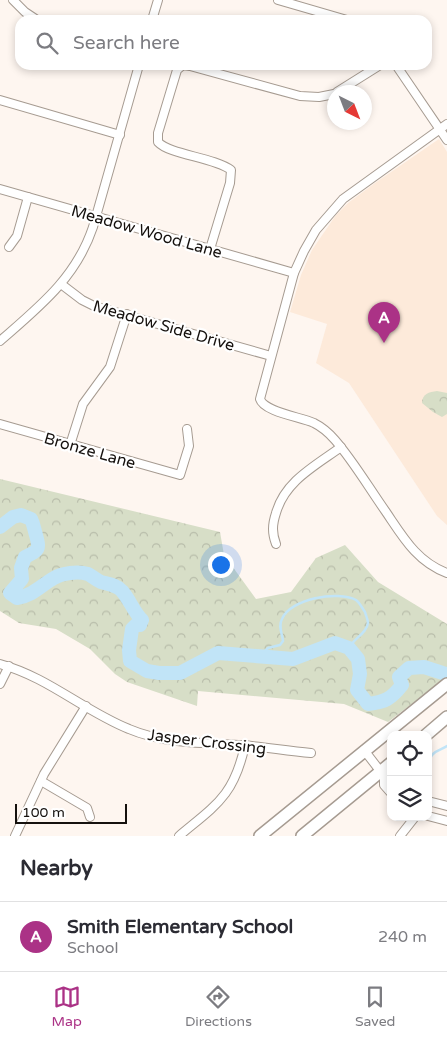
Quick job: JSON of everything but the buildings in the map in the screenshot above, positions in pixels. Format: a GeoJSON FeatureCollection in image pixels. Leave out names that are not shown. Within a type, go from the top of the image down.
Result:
{"type":"FeatureCollection","features":[{"type":"Feature","properties":{"kind":"main road"},"geometry":{"type":"LineString","coordinates":[[260,836],[447,684]]}},
{"type":"Feature","properties":{"kind":"main road"},"geometry":{"type":"LineString","coordinates":[[431,731],[447,718]]}},
{"type":"Feature","properties":{"kind":"main road"},"geometry":{"type":"LineString","coordinates":[[302,836],[385,774]]}},
{"type":"Feature","properties":{"kind":"street"},"geometry":{"type":"LineString","coordinates":[[13,0],[30,15]]}},
{"type":"Feature","properties":{"kind":"street"},"geometry":{"type":"LineString","coordinates":[[154,15],[158,0]]}},
{"type":"Feature","properties":{"kind":"street"},"geometry":{"type":"LineString","coordinates":[[278,0],[330,15]]}},
{"type":"Feature","properties":{"kind":"street"},"geometry":{"type":"LineString","coordinates":[[0,341],[46,301],[61,284],[83,251],[96,217],[138,70]]}},
{"type":"Feature","properties":{"kind":"street"},"geometry":{"type":"LineString","coordinates":[[177,70],[158,133],[158,142],[166,148],[218,163],[231,170],[230,183],[210,249]]}},
{"type":"Feature","properties":{"kind":"street"},"geometry":{"type":"LineString","coordinates":[[205,70],[300,96],[319,97],[327,95]]}},
{"type":"Feature","properties":{"kind":"street"},"geometry":{"type":"LineString","coordinates":[[349,85],[372,70]]}},
{"type":"Feature","properties":{"kind":"street"},"geometry":{"type":"LineString","coordinates":[[400,70],[444,126],[447,140]]}},
{"type":"Feature","properties":{"kind":"street"},"geometry":{"type":"LineString","coordinates":[[0,100],[120,135]]}},
{"type":"Feature","properties":{"kind":"street"},"geometry":{"type":"LineString","coordinates":[[444,126],[350,193],[336,206],[316,230],[294,274],[261,392],[261,403],[268,408],[304,418],[327,431],[341,447],[410,547],[428,563],[447,573]]}},
{"type":"Feature","properties":{"kind":"street","name":"Meadow Wood Lane"},"geometry":{"type":"LineString","coordinates":[[0,189],[294,274]]}},
{"type":"Feature","properties":{"kind":"street"},"geometry":{"type":"LineString","coordinates":[[10,247],[17,236],[28,197]]}},
{"type":"Feature","properties":{"kind":"street","name":"Meadow Side Drive"},"geometry":{"type":"LineString","coordinates":[[61,284],[88,304],[271,356]]}},
{"type":"Feature","properties":{"kind":"street"},"geometry":{"type":"LineString","coordinates":[[70,445],[84,404],[108,373],[112,364],[127,314]]}},
{"type":"Feature","properties":{"kind":"street","name":"Bronze Lane"},"geometry":{"type":"LineString","coordinates":[[0,424],[180,475],[189,446],[187,430]]}},
{"type":"Feature","properties":{"kind":"street"},"geometry":{"type":"LineString","coordinates":[[276,544],[272,525],[279,503],[286,491],[299,477],[341,447]]}},
{"type":"Feature","properties":{"kind":"street","name":"Jasper Crossing"},"geometry":{"type":"LineString","coordinates":[[0,664],[9,666],[52,686],[105,718],[152,737],[311,753]]}},
{"type":"Feature","properties":{"kind":"street"},"geometry":{"type":"LineString","coordinates":[[0,684],[9,666]]}},
{"type":"Feature","properties":{"kind":"street"},"geometry":{"type":"LineString","coordinates":[[15,836],[41,781],[86,706]]}},
{"type":"Feature","properties":{"kind":"street"},"geometry":{"type":"LineString","coordinates":[[179,836],[218,803],[228,792],[238,771],[245,745]]}},
{"type":"Feature","properties":{"kind":"street"},"geometry":{"type":"LineString","coordinates":[[364,750],[385,774],[384,785],[387,788]]}},
{"type":"Feature","properties":{"kind":"street"},"geometry":{"type":"LineString","coordinates":[[41,781],[87,808],[90,817]]}},
{"type":"Feature","properties":{"kind":"street"},"geometry":{"type":"LineString","coordinates":[[432,802],[447,806]]}},
{"type":"Feature","properties":{"kind":"street"},"geometry":{"type":"LineString","coordinates":[[432,817],[447,820]]}},
{"type":"Feature","properties":{"kind":"street"},"geometry":{"type":"LineString","coordinates":[[400,836],[412,821]]}},
{"type":"Feature","properties":{"kind":"shaded area"},"geometry":{"type":"Polygon","coordinates":[[[439,139],[447,152],[447,525],[437,516],[349,383],[316,363],[327,324],[290,312],[301,275],[312,250],[336,215],[348,203],[375,183],[439,139]]]}},
{"type":"Feature","properties":{"kind":"green space"},"geometry":{"type":"Polygon","coordinates":[[[437,391],[447,393],[447,414],[442,417],[422,403],[423,397],[426,394],[437,391]]]}},
{"type":"Feature","properties":{"kind":"green space"},"geometry":{"type":"Polygon","coordinates":[[[0,479],[220,532],[224,555],[256,599],[291,592],[316,558],[345,545],[378,582],[447,624],[447,677],[388,722],[344,704],[198,691],[197,706],[127,682],[115,674],[90,649],[56,629],[19,623],[0,611],[0,479]]]}},
{"type":"Feature","properties":{"kind":"waterway"},"geometry":{"type":"LineString","coordinates":[[0,527],[13,517],[21,515],[31,519],[38,544],[36,551],[25,557],[21,568],[22,579],[10,593],[17,598],[23,597],[57,576],[75,573],[88,574],[101,582],[118,587],[125,594],[142,620],[140,625],[136,625],[132,629],[129,650],[130,661],[147,671],[180,673],[218,653],[293,659],[335,643],[349,648],[358,659],[360,674],[357,690],[368,704],[383,701],[394,694],[402,685],[399,677],[409,668],[424,667],[446,674]]}},
{"type":"Feature","properties":{"kind":"waterway"},"geometry":{"type":"LineString","coordinates":[[259,657],[268,648],[280,645],[283,641],[280,624],[287,612],[294,606],[315,598],[327,596],[348,597],[356,600],[365,612],[368,622],[367,627],[349,648]]}},
{"type":"Feature","properties":{"kind":"waterway"},"geometry":{"type":"LineString","coordinates":[[429,776],[431,757],[447,746]]}},
{"type":"Feature","properties":{"kind":"place","name":"Smith Elementary School"},"geometry":{"type":"Point","coordinates":[384,343]}}]}
